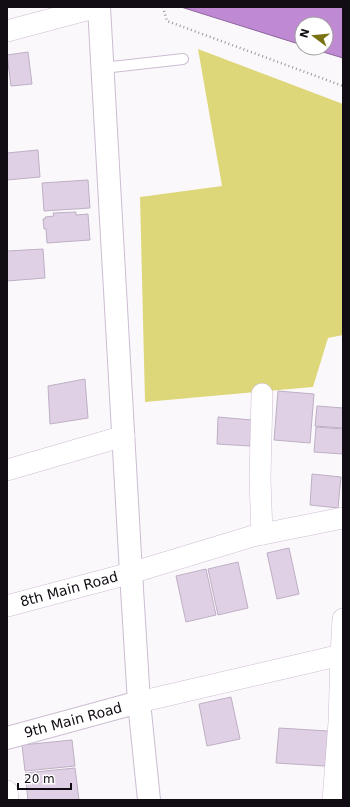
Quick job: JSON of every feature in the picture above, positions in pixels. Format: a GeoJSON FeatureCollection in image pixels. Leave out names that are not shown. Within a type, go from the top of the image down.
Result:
{"type":"FeatureCollection","features":[{"type":"Feature","properties":{"kind":"street"},"geometry":{"type":"LineString","coordinates":[[7,32],[98,7],[103,68],[139,702],[149,800]]}},
{"type":"Feature","properties":{"kind":"street"},"geometry":{"type":"LineString","coordinates":[[262,394],[260,479],[262,534]]}},
{"type":"Feature","properties":{"kind":"street"},"geometry":{"type":"LineString","coordinates":[[7,470],[124,436]]}},
{"type":"Feature","properties":{"kind":"street","name":"8th Main Road"},"geometry":{"type":"LineString","coordinates":[[7,606],[262,534],[343,518]]}},
{"type":"Feature","properties":{"kind":"street"},"geometry":{"type":"LineString","coordinates":[[333,800],[341,722],[340,655],[343,619]]}},
{"type":"Feature","properties":{"kind":"street"},"geometry":{"type":"LineString","coordinates":[[139,702],[340,655]]}},
{"type":"Feature","properties":{"kind":"street","name":"9th Main Road"},"geometry":{"type":"LineString","coordinates":[[7,738],[139,702]]}},
{"type":"Feature","properties":{"kind":"street"},"geometry":{"type":"LineString","coordinates":[[7,791],[8,800]]}},
{"type":"Feature","properties":{"kind":"lane"},"geometry":{"type":"LineString","coordinates":[[103,68],[183,59]]}},
{"type":"Feature","properties":{"kind":"path"},"geometry":{"type":"LineString","coordinates":[[163,7],[167,21],[343,86]]}},
{"type":"Feature","properties":{"kind":"shaded area"},"geometry":{"type":"Polygon","coordinates":[[[181,7],[343,7],[343,58],[334,55],[334,16],[294,16],[294,42],[181,7]]]}},
{"type":"Feature","properties":{"kind":"shaded area"},"geometry":{"type":"Polygon","coordinates":[[[198,49],[343,104],[343,335],[328,338],[313,387],[145,402],[140,197],[222,186],[198,49]]]}},
{"type":"Feature","properties":{"kind":"building"},"geometry":{"type":"Polygon","coordinates":[[[28,52],[32,84],[11,86],[7,55],[28,52]]]}},
{"type":"Feature","properties":{"kind":"building"},"geometry":{"type":"Polygon","coordinates":[[[38,150],[40,177],[7,180],[7,153],[38,150]]]}},
{"type":"Feature","properties":{"kind":"building"},"geometry":{"type":"Polygon","coordinates":[[[88,180],[90,208],[44,211],[42,183],[88,180]]]}},
{"type":"Feature","properties":{"kind":"building"},"geometry":{"type":"Polygon","coordinates":[[[76,212],[76,215],[88,214],[90,240],[47,243],[46,229],[44,229],[43,219],[46,218],[45,217],[54,216],[53,213],[76,212]]]}},
{"type":"Feature","properties":{"kind":"building"},"geometry":{"type":"Polygon","coordinates":[[[43,249],[45,278],[7,281],[7,251],[43,249]]]}},
{"type":"Feature","properties":{"kind":"building"},"geometry":{"type":"Polygon","coordinates":[[[85,379],[88,418],[50,424],[48,386],[85,379]]]}},
{"type":"Feature","properties":{"kind":"building"},"geometry":{"type":"Polygon","coordinates":[[[278,391],[314,394],[310,443],[274,440],[278,391]]]}},
{"type":"Feature","properties":{"kind":"building"},"geometry":{"type":"Polygon","coordinates":[[[317,406],[343,408],[343,428],[315,426],[317,406]]]}},
{"type":"Feature","properties":{"kind":"building"},"geometry":{"type":"Polygon","coordinates":[[[218,417],[252,420],[250,446],[217,444],[218,417]]]}},
{"type":"Feature","properties":{"kind":"building"},"geometry":{"type":"Polygon","coordinates":[[[316,427],[343,429],[343,454],[314,452],[316,427]]]}},
{"type":"Feature","properties":{"kind":"building"},"geometry":{"type":"Polygon","coordinates":[[[312,474],[341,477],[338,508],[310,505],[312,474]]]}},
{"type":"Feature","properties":{"kind":"building"},"geometry":{"type":"Polygon","coordinates":[[[289,548],[299,594],[277,599],[267,553],[289,548]]]}},
{"type":"Feature","properties":{"kind":"building"},"geometry":{"type":"Polygon","coordinates":[[[238,562],[248,608],[218,615],[208,569],[238,562]]]}},
{"type":"Feature","properties":{"kind":"building"},"geometry":{"type":"Polygon","coordinates":[[[206,569],[216,615],[186,622],[176,576],[206,569]]]}},
{"type":"Feature","properties":{"kind":"building"},"geometry":{"type":"Polygon","coordinates":[[[231,697],[240,739],[207,746],[199,704],[231,697]]]}},
{"type":"Feature","properties":{"kind":"building"},"geometry":{"type":"Polygon","coordinates":[[[279,728],[328,731],[325,766],[276,763],[279,728]]]}},
{"type":"Feature","properties":{"kind":"building"},"geometry":{"type":"Polygon","coordinates":[[[72,740],[75,766],[25,771],[22,745],[72,740]]]}},
{"type":"Feature","properties":{"kind":"building"},"geometry":{"type":"Polygon","coordinates":[[[75,768],[79,800],[28,800],[25,773],[75,768]]]}}]}
